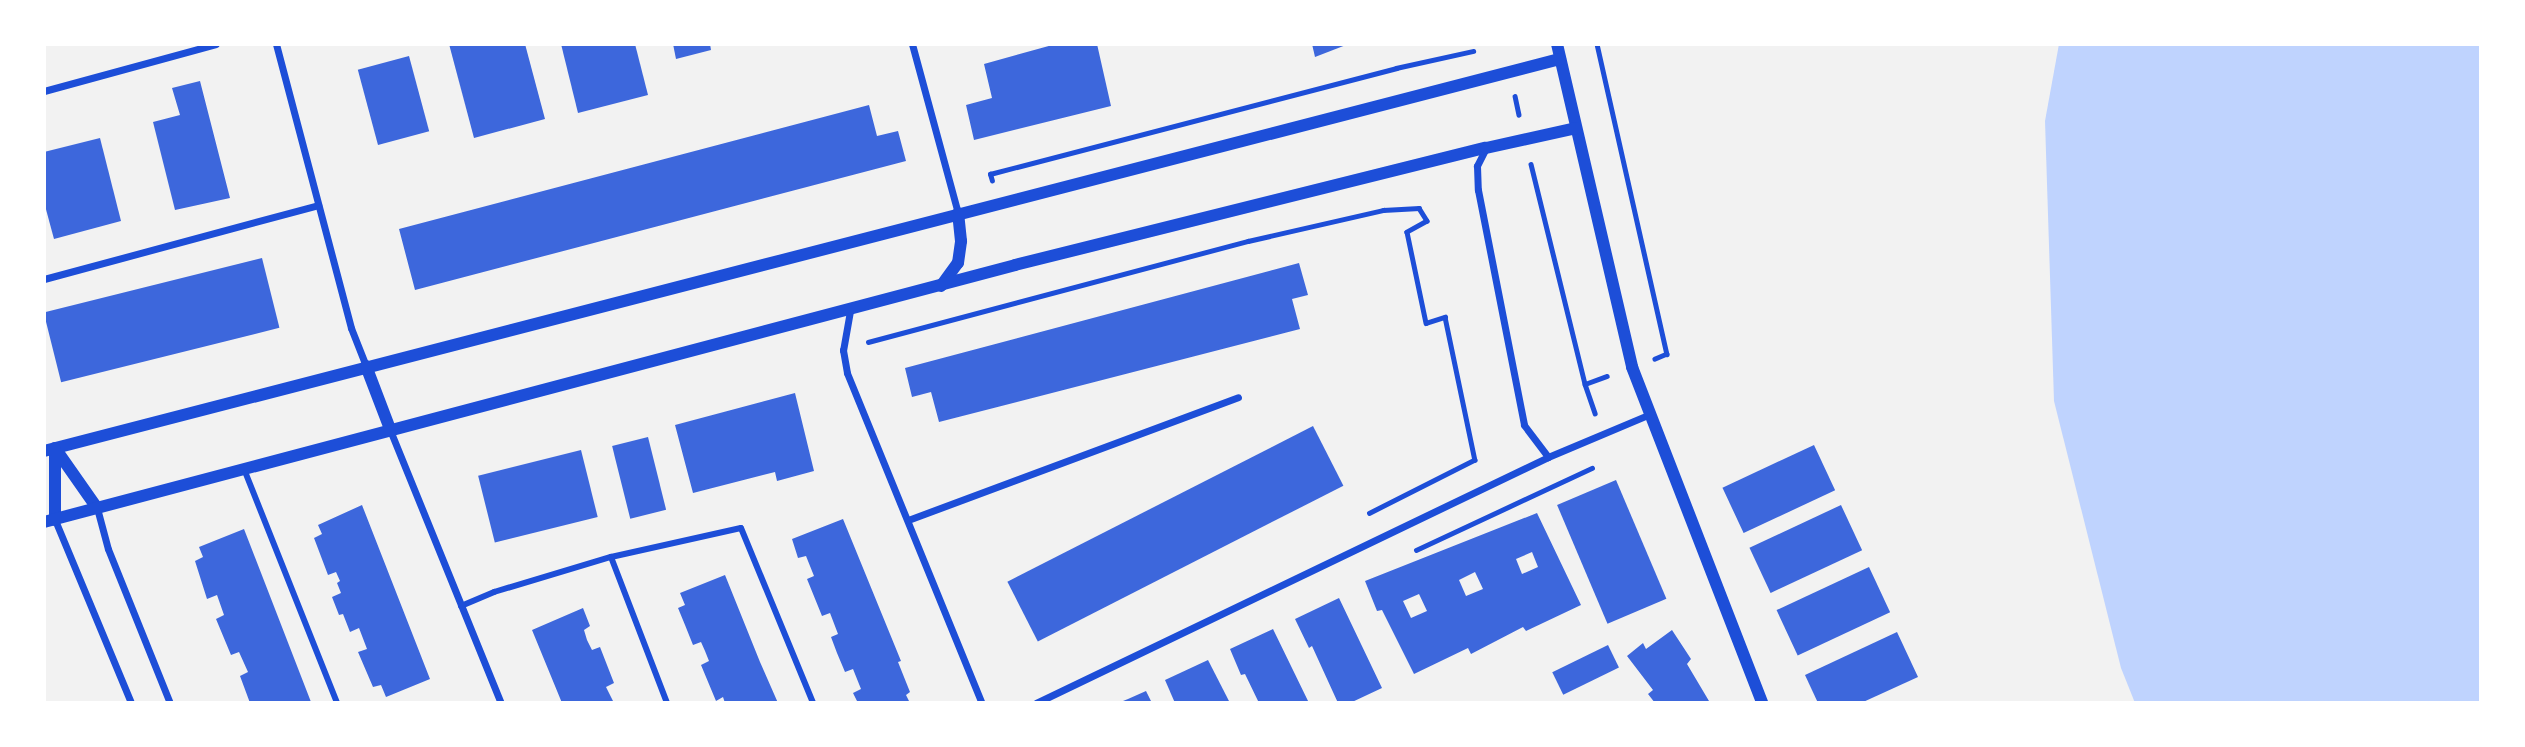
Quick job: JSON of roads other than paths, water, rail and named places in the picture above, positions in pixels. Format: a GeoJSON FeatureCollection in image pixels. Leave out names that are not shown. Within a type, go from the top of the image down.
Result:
{"type":"FeatureCollection","features":[{"type":"Feature","properties":{"kind":"street"},"geometry":{"type":"LineString","coordinates":[[44,91],[216,44]]}},
{"type":"Feature","properties":{"kind":"street"},"geometry":{"type":"LineString","coordinates":[[276,44],[351,328],[501,703]]}},
{"type":"Feature","properties":{"kind":"street"},"geometry":{"type":"LineString","coordinates":[[912,44],[958,214],[961,241],[958,263],[941,286]]}},
{"type":"Feature","properties":{"kind":"street"},"geometry":{"type":"LineString","coordinates":[[1557,44],[1632,367],[1648,415],[1762,703]]}},
{"type":"Feature","properties":{"kind":"street"},"geometry":{"type":"LineString","coordinates":[[49,449],[1560,59]]}},
{"type":"Feature","properties":{"kind":"street"},"geometry":{"type":"LineString","coordinates":[[49,521],[941,286],[1486,148],[1576,128]]}},
{"type":"Feature","properties":{"kind":"street"},"geometry":{"type":"LineString","coordinates":[[1486,148],[1478,166],[1478,190],[1524,425],[1548,457]]}},
{"type":"Feature","properties":{"kind":"street"},"geometry":{"type":"LineString","coordinates":[[44,279],[318,205]]}},
{"type":"Feature","properties":{"kind":"street"},"geometry":{"type":"LineString","coordinates":[[850,311],[843,350],[847,373],[982,703]]}},
{"type":"Feature","properties":{"kind":"street"},"geometry":{"type":"LineString","coordinates":[[908,520],[1238,397]]}},
{"type":"Feature","properties":{"kind":"street"},"geometry":{"type":"LineString","coordinates":[[1036,703],[1548,457],[1602,432],[1648,415]]}},
{"type":"Feature","properties":{"kind":"street"},"geometry":{"type":"LineString","coordinates":[[49,449],[97,508],[108,550],[170,703]]}},
{"type":"Feature","properties":{"kind":"street"},"geometry":{"type":"LineString","coordinates":[[49,449],[49,521],[131,703]]}},
{"type":"Feature","properties":{"kind":"street"},"geometry":{"type":"LineString","coordinates":[[244,469],[337,703]]}},
{"type":"Feature","properties":{"kind":"street"},"geometry":{"type":"LineString","coordinates":[[461,606],[494,592],[611,557],[741,528],[813,703]]}},
{"type":"Feature","properties":{"kind":"street"},"geometry":{"type":"LineString","coordinates":[[611,557],[667,703]]}},
{"type":"Feature","properties":{"kind":"water"},"geometry":{"type":"Polygon","coordinates":[[[2059,44],[2481,44],[2481,703],[2135,703],[2121,668],[2054,401],[2045,121],[2059,44]]]}}]}
